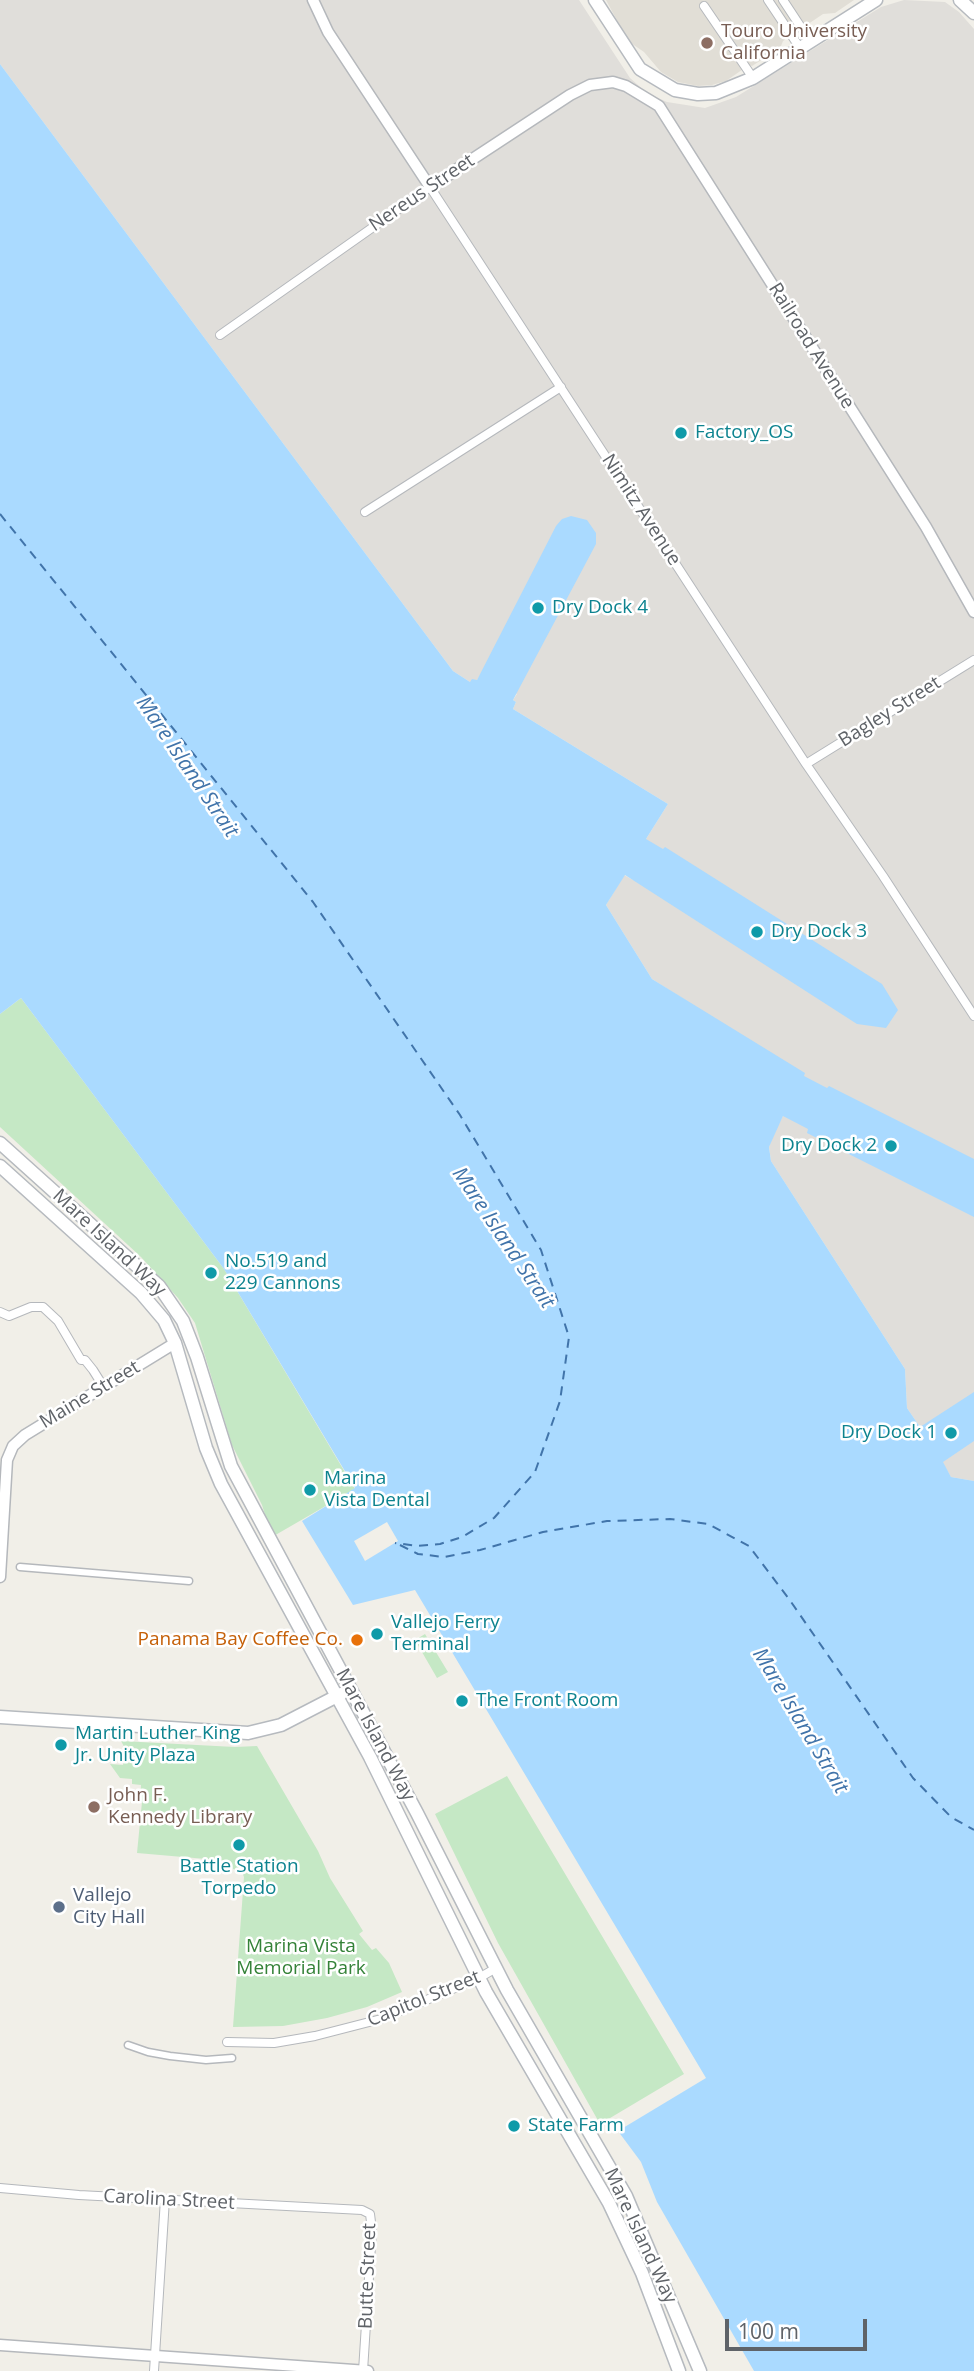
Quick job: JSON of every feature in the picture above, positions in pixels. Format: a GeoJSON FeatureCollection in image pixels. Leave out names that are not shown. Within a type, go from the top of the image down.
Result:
{"type":"FeatureCollection","features":[{"type":"Feature","properties":{"kind":"main road"},"geometry":{"type":"LineString","coordinates":[[595,0],[640,69],[676,90],[706,94],[732,88],[753,78],[876,0]]}},
{"type":"Feature","properties":{"kind":"main road"},"geometry":{"type":"LineString","coordinates":[[960,0],[974,13]]}},
{"type":"Feature","properties":{"kind":"main road","name":"Mare Island Way"},"geometry":{"type":"LineString","coordinates":[[0,1143],[159,1286],[172,1304],[189,1335],[231,1466],[496,1968],[626,2196],[698,2366]]}},
{"type":"Feature","properties":{"kind":"main road","name":"Mare Island Way"},"geometry":{"type":"LineString","coordinates":[[0,1166],[141,1293],[164,1320],[175,1343],[194,1415],[221,1484],[395,1807],[479,1978],[609,2203],[642,2273],[678,2371]]}},
{"type":"Feature","properties":{"kind":"main road","name":"Maine Street"},"geometry":{"type":"LineString","coordinates":[[175,1343],[189,1335]]}},
{"type":"Feature","properties":{"kind":"main road"},"geometry":{"type":"LineString","coordinates":[[0,1717],[248,1733],[281,1725],[350,1688]]}},
{"type":"Feature","properties":{"kind":"street","name":"Nimitz Avenue"},"geometry":{"type":"LineString","coordinates":[[313,0],[328,33],[806,764],[973,1013]]}},
{"type":"Feature","properties":{"kind":"street"},"geometry":{"type":"LineString","coordinates":[[768,0],[805,45]]}},
{"type":"Feature","properties":{"kind":"street"},"geometry":{"type":"LineString","coordinates":[[783,0],[805,45]]}},
{"type":"Feature","properties":{"kind":"street"},"geometry":{"type":"LineString","coordinates":[[704,6],[753,78]]}},
{"type":"Feature","properties":{"kind":"street","name":"Nereus Street"},"geometry":{"type":"LineString","coordinates":[[220,335],[430,187],[580,90],[590,85],[613,82],[636,91]]}},
{"type":"Feature","properties":{"kind":"street","name":"Railroad Avenue"},"geometry":{"type":"LineString","coordinates":[[636,91],[659,106],[666,116],[926,527],[974,612]]}},
{"type":"Feature","properties":{"kind":"street"},"geometry":{"type":"LineString","coordinates":[[365,512],[561,387]]}},
{"type":"Feature","properties":{"kind":"street","name":"Bagley Street"},"geometry":{"type":"LineString","coordinates":[[806,764],[974,660]]}},
{"type":"Feature","properties":{"kind":"street"},"geometry":{"type":"LineString","coordinates":[[0,1312],[9,1316],[31,1307],[43,1307],[58,1321],[81,1360],[85,1360],[103,1386]]}},
{"type":"Feature","properties":{"kind":"street","name":"Maine Street"},"geometry":{"type":"LineString","coordinates":[[4,1460],[24,1435],[175,1343]]}},
{"type":"Feature","properties":{"kind":"street"},"geometry":{"type":"LineString","coordinates":[[0,1577],[4,1460]]}},
{"type":"Feature","properties":{"kind":"street"},"geometry":{"type":"LineString","coordinates":[[20,1567],[189,1581]]}},
{"type":"Feature","properties":{"kind":"street","name":"Capitol Street"},"geometry":{"type":"LineString","coordinates":[[227,2042],[274,2043],[315,2036],[381,2019],[479,1978],[496,1968]]}},
{"type":"Feature","properties":{"kind":"street"},"geometry":{"type":"LineString","coordinates":[[128,2045],[170,2056],[206,2060],[232,2058]]}},
{"type":"Feature","properties":{"kind":"street","name":"Carolina Street"},"geometry":{"type":"LineString","coordinates":[[0,2188],[338,2209]]}},
{"type":"Feature","properties":{"kind":"street"},"geometry":{"type":"LineString","coordinates":[[155,2371],[165,2199]]}},
{"type":"Feature","properties":{"kind":"street","name":"Butte Street"},"geometry":{"type":"LineString","coordinates":[[338,2209],[362,2210],[370,2214],[372,2230],[366,2371]]}},
{"type":"Feature","properties":{"kind":"street"},"geometry":{"type":"LineString","coordinates":[[0,2345],[366,2371]]}},
{"type":"Feature","properties":{"kind":"street"},"geometry":{"type":"LineString","coordinates":[[678,2371],[698,2366]]}},
{"type":"Feature","properties":{"kind":"shaded area"},"geometry":{"type":"Polygon","coordinates":[[[0,0],[579,0],[630,78],[647,93],[667,102],[705,108],[736,97],[881,7],[904,0],[945,2],[959,12],[974,29],[974,1481],[951,1477],[942,1462],[945,1460],[923,1426],[920,1427],[907,1408],[905,1369],[771,1161],[769,1147],[772,1137],[804,1076],[652,979],[606,905],[624,875],[633,880],[646,839],[668,804],[513,709],[516,702],[513,700],[517,694],[481,674],[477,680],[470,682],[453,671],[0,64],[0,0]]]}},
{"type":"Feature","properties":{"kind":"shaded area","name":"Touro University California"},"geometry":{"type":"Polygon","coordinates":[[[606,0],[854,0],[835,13],[823,14],[783,41],[781,46],[763,59],[726,81],[698,86],[678,82],[661,72],[644,52],[628,41],[606,0]]]}},
{"type":"Feature","properties":{"kind":"green space"},"geometry":{"type":"Polygon","coordinates":[[[21,998],[224,1269],[355,1489],[272,1537],[262,1505],[232,1445],[195,1323],[178,1298],[141,1257],[0,1127],[0,1014],[21,998]]]}},
{"type":"Feature","properties":{"kind":"green space"},"geometry":{"type":"Polygon","coordinates":[[[425,1634],[448,1672],[437,1678],[415,1640],[425,1634]]]}},
{"type":"Feature","properties":{"kind":"green space","name":"Marina Vista Memorial Park"},"geometry":{"type":"Polygon","coordinates":[[[121,1741],[257,1746],[318,1851],[330,1878],[363,1931],[359,1934],[372,1950],[376,1948],[389,1963],[402,1992],[367,2007],[327,2018],[283,2026],[233,2027],[244,1877],[242,1872],[233,1869],[229,1861],[137,1853],[141,1785],[132,1784],[132,1779],[120,1778],[110,1764],[123,1765],[126,1750],[121,1741]]]}},
{"type":"Feature","properties":{"kind":"green space"},"geometry":{"type":"Polygon","coordinates":[[[507,1776],[684,2074],[600,2124],[498,1943],[435,1814],[507,1776]]]}},
{"type":"Feature","properties":{"kind":"water","name":"Mare Island Strait"},"geometry":{"type":"Polygon","coordinates":[[[0,64],[453,671],[470,682],[472,679],[477,680],[556,526],[562,519],[571,516],[587,520],[596,533],[596,544],[513,700],[516,702],[513,709],[668,804],[646,839],[663,849],[665,847],[882,984],[898,1010],[886,1028],[857,1024],[625,875],[606,905],[652,979],[805,1073],[804,1076],[974,1159],[974,1217],[807,1133],[808,1129],[783,1116],[769,1147],[771,1161],[905,1369],[907,1408],[920,1427],[974,1392],[974,1441],[943,1462],[951,1477],[974,1481],[974,2371],[754,2371],[657,2202],[641,2162],[618,2131],[706,2078],[415,1590],[353,1605],[302,1521],[355,1488],[224,1269],[21,998],[0,1014],[0,64]]]}},
{"type":"Feature","properties":{"kind":"pier","name":"Vallejo Ferry Terminal"},"geometry":{"type":"Polygon","coordinates":[[[387,1522],[398,1541],[365,1561],[354,1541],[387,1522]]]}},
{"type":"Feature","properties":{"kind":"ferry route"},"geometry":{"type":"LineString","coordinates":[[0,514],[313,902],[460,1115],[541,1250],[569,1337],[560,1401],[535,1472],[494,1518],[462,1537],[440,1544],[417,1546],[395,1543]]}},
{"type":"Feature","properties":{"kind":"ferry route"},"geometry":{"type":"LineString","coordinates":[[400,1545],[418,1554],[444,1557],[543,1532],[607,1521],[670,1519],[708,1524],[749,1546],[913,1778],[951,1817],[974,1830]]}},
{"type":"Feature","properties":{"kind":"place","name":"Touro University California"},"geometry":{"type":"Point","coordinates":[707,43]}},
{"type":"Feature","properties":{"kind":"place","name":"Factory_OS"},"geometry":{"type":"Point","coordinates":[681,433]}},
{"type":"Feature","properties":{"kind":"place","name":"Dry Dock 4"},"geometry":{"type":"Point","coordinates":[538,608]}},
{"type":"Feature","properties":{"kind":"place","name":"Dry Dock 3"},"geometry":{"type":"Point","coordinates":[757,932]}},
{"type":"Feature","properties":{"kind":"place","name":"Dry Dock 2"},"geometry":{"type":"Point","coordinates":[891,1146]}},
{"type":"Feature","properties":{"kind":"place","name":"No.519 and 229 Cannons"},"geometry":{"type":"Point","coordinates":[211,1273]}},
{"type":"Feature","properties":{"kind":"place","name":"Dry Dock 1"},"geometry":{"type":"Point","coordinates":[951,1433]}},
{"type":"Feature","properties":{"kind":"place","name":"Marina Vista Dental"},"geometry":{"type":"Point","coordinates":[310,1490]}},
{"type":"Feature","properties":{"kind":"place","name":"Vallejo Ferry Terminal"},"geometry":{"type":"Point","coordinates":[377,1634]}},
{"type":"Feature","properties":{"kind":"place","name":"Panama Bay Coffee Co."},"geometry":{"type":"Point","coordinates":[357,1640]}},
{"type":"Feature","properties":{"kind":"place","name":"The Front Room"},"geometry":{"type":"Point","coordinates":[462,1701]}},
{"type":"Feature","properties":{"kind":"place","name":"Martin Luther King Jr. Unity Plaza"},"geometry":{"type":"Point","coordinates":[61,1745]}},
{"type":"Feature","properties":{"kind":"place","name":"John F. Kennedy Library"},"geometry":{"type":"Point","coordinates":[94,1807]}},
{"type":"Feature","properties":{"kind":"place","name":"Battle Station Torpedo"},"geometry":{"type":"Point","coordinates":[239,1845]}},
{"type":"Feature","properties":{"kind":"place","name":"Vallejo City Hall"},"geometry":{"type":"Point","coordinates":[59,1907]}},
{"type":"Feature","properties":{"kind":"place","name":"State Farm"},"geometry":{"type":"Point","coordinates":[514,2126]}}]}
